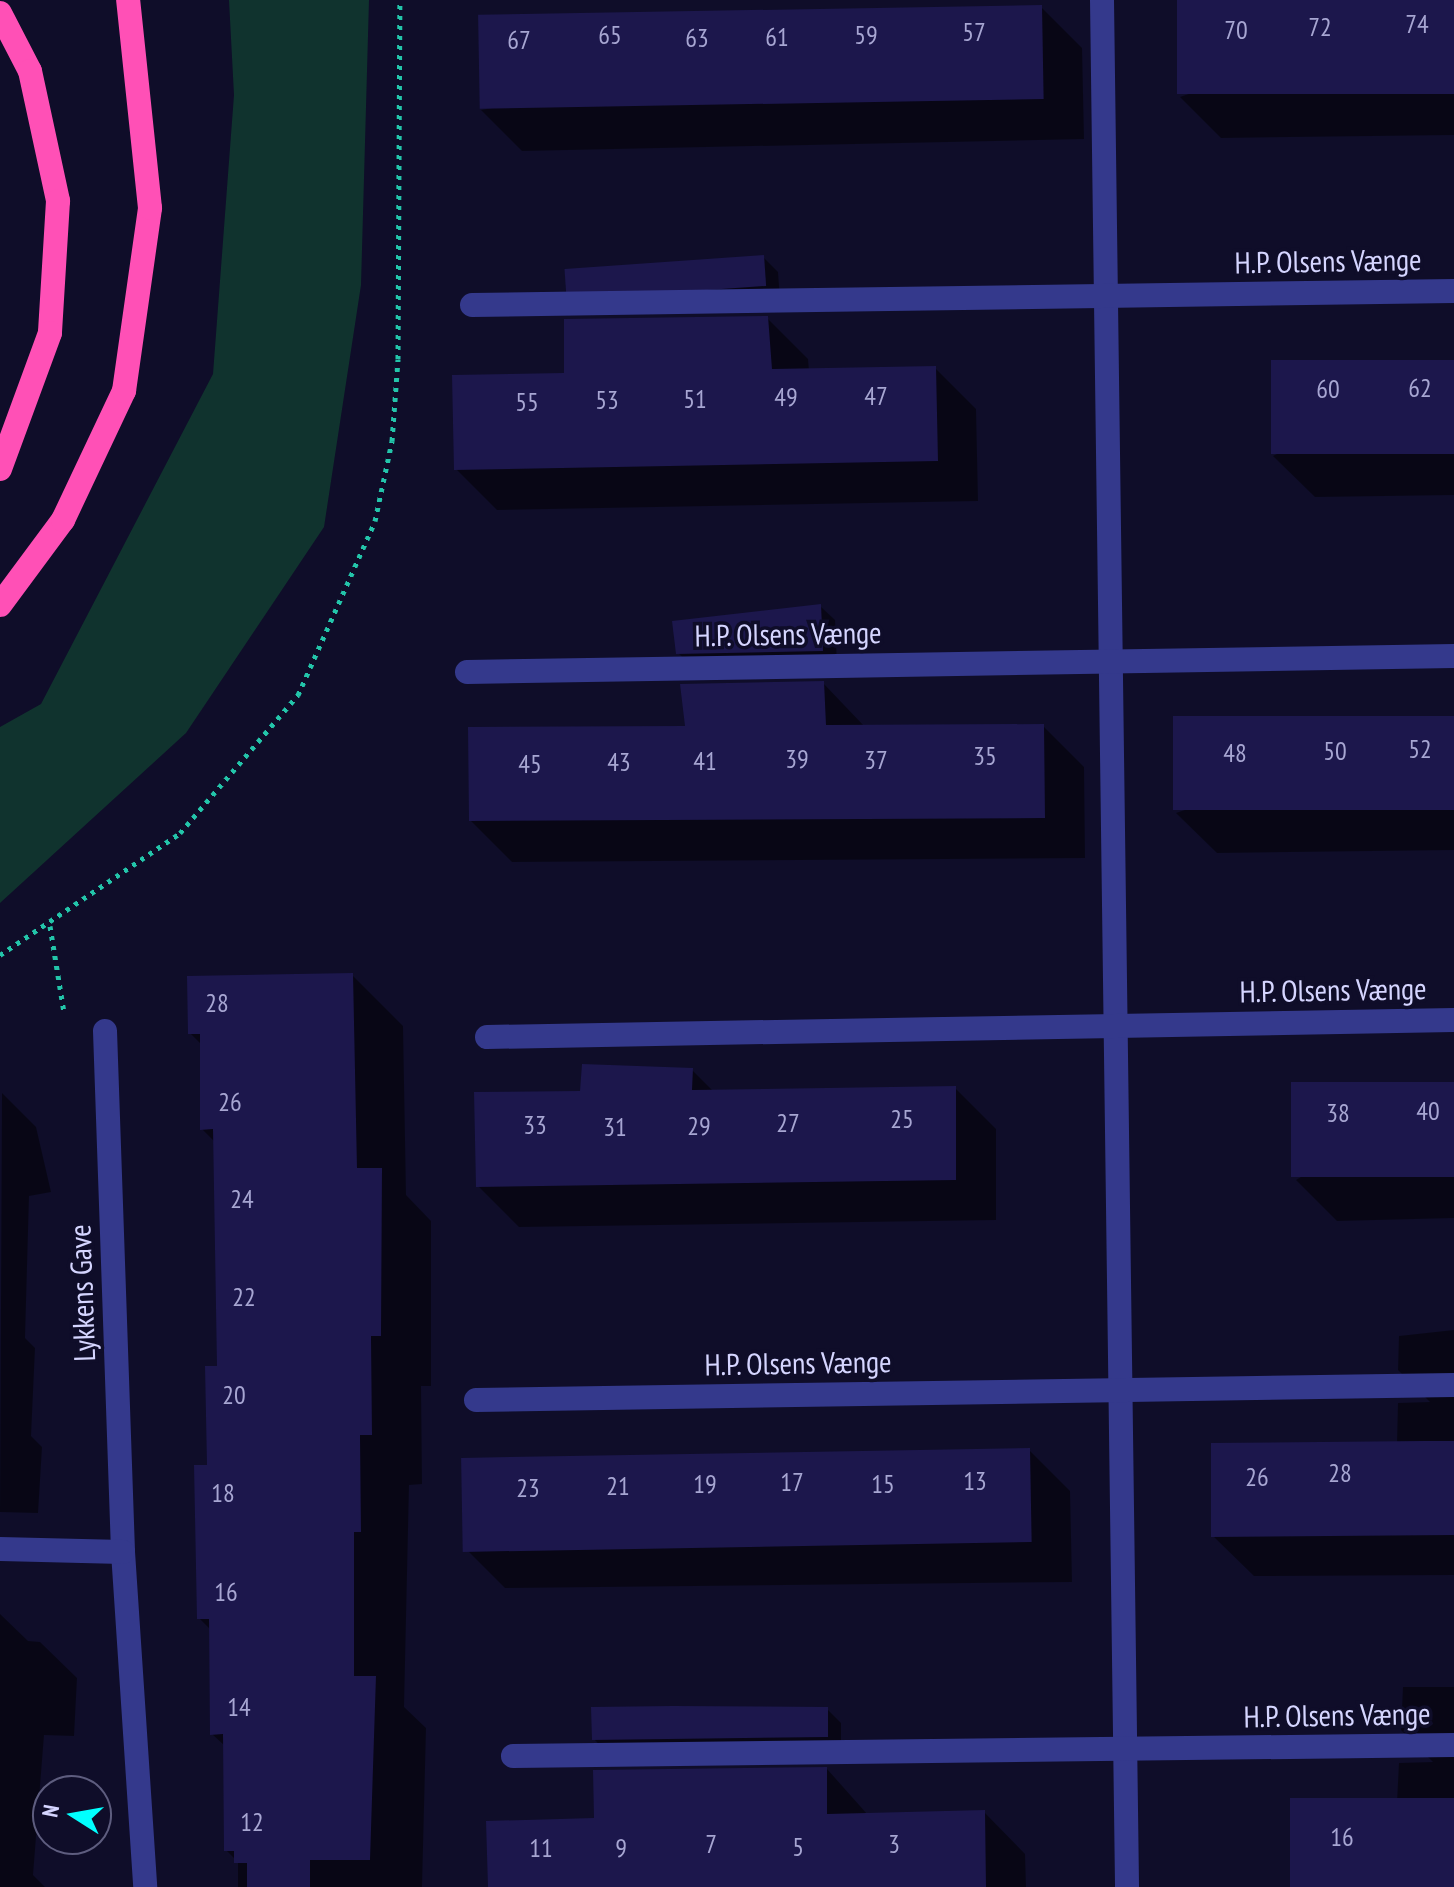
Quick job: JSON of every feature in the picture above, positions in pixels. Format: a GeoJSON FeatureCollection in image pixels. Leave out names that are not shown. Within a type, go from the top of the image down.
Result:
{"type":"FeatureCollection","features":[{"type":"Feature","properties":{"kind":"highway"},"geometry":{"type":"LineString","coordinates":[[0,605],[63,520],[124,391],[150,208],[128,0]]}},
{"type":"Feature","properties":{"kind":"highway"},"geometry":{"type":"LineString","coordinates":[[0,13],[30,71],[58,201],[50,333],[0,469]]}},
{"type":"Feature","properties":{"kind":"street"},"geometry":{"type":"LineString","coordinates":[[1102,0],[1127,1887]]}},
{"type":"Feature","properties":{"kind":"street","name":"H.P. Olsens Vænge"},"geometry":{"type":"LineString","coordinates":[[472,305],[1454,291]]}},
{"type":"Feature","properties":{"kind":"street","name":"H.P. Olsens Vænge"},"geometry":{"type":"LineString","coordinates":[[467,672],[1454,656]]}},
{"type":"Feature","properties":{"kind":"street","name":"H.P. Olsens Vænge"},"geometry":{"type":"LineString","coordinates":[[487,1037],[1454,1020]]}},
{"type":"Feature","properties":{"kind":"street","name":"Lykkens Gave"},"geometry":{"type":"LineString","coordinates":[[105,1031],[123,1552],[145,1887]]}},
{"type":"Feature","properties":{"kind":"street","name":"H.P. Olsens Vænge"},"geometry":{"type":"LineString","coordinates":[[476,1400],[1454,1385]]}},
{"type":"Feature","properties":{"kind":"street"},"geometry":{"type":"LineString","coordinates":[[0,1549],[123,1552]]}},
{"type":"Feature","properties":{"kind":"street","name":"H.P. Olsens Vænge"},"geometry":{"type":"LineString","coordinates":[[513,1756],[1454,1745]]}},
{"type":"Feature","properties":{"kind":"path"},"geometry":{"type":"LineString","coordinates":[[0,955],[50,925],[180,833],[298,695],[375,521],[392,441],[398,359],[400,0]]}},
{"type":"Feature","properties":{"kind":"path"},"geometry":{"type":"LineString","coordinates":[[50,925],[59,1010],[105,1031]]}},
{"type":"Feature","properties":{"kind":"green space"},"geometry":{"type":"Polygon","coordinates":[[[229,0],[369,0],[361,285],[324,527],[186,733],[0,903],[0,727],[41,704],[213,374],[234,95],[229,0]]]}},
{"type":"Feature","properties":{"kind":"building"},"geometry":{"type":"Polygon","coordinates":[[[1177,0],[1454,0],[1454,94],[1177,94],[1177,0]]]}},
{"type":"Feature","properties":{"kind":"building"},"geometry":{"type":"Polygon","coordinates":[[[1042,5],[1044,99],[480,109],[478,15],[1042,5]]]}},
{"type":"Feature","properties":{"kind":"building"},"geometry":{"type":"Polygon","coordinates":[[[764,255],[766,286],[567,300],[564,269],[764,255]]]}},
{"type":"Feature","properties":{"kind":"building"},"geometry":{"type":"Polygon","coordinates":[[[768,316],[772,369],[936,366],[938,461],[454,470],[452,375],[564,373],[564,319],[768,316]]]}},
{"type":"Feature","properties":{"kind":"building"},"geometry":{"type":"Polygon","coordinates":[[[1271,360],[1454,360],[1454,454],[1271,454],[1271,360]]]}},
{"type":"Feature","properties":{"kind":"building"},"geometry":{"type":"Polygon","coordinates":[[[821,604],[823,651],[676,654],[672,621],[821,604]]]}},
{"type":"Feature","properties":{"kind":"building"},"geometry":{"type":"Polygon","coordinates":[[[824,681],[826,725],[1044,724],[1045,818],[469,821],[468,727],[685,726],[680,684],[824,681]]]}},
{"type":"Feature","properties":{"kind":"building"},"geometry":{"type":"Polygon","coordinates":[[[1173,716],[1454,716],[1454,810],[1173,810],[1173,716]]]}},
{"type":"Feature","properties":{"kind":"building"},"geometry":{"type":"Polygon","coordinates":[[[353,973],[357,1168],[382,1168],[381,1336],[371,1336],[372,1435],[360,1435],[361,1532],[354,1532],[354,1676],[376,1676],[370,1860],[310,1860],[310,1887],[247,1887],[247,1863],[234,1863],[234,1851],[224,1851],[223,1734],[210,1735],[209,1619],[197,1619],[194,1465],[207,1465],[205,1366],[217,1366],[213,1129],[200,1130],[200,1034],[188,1034],[187,976],[353,973]]]}},
{"type":"Feature","properties":{"kind":"building"},"geometry":{"type":"Polygon","coordinates":[[[582,1064],[693,1068],[692,1090],[956,1086],[956,1180],[476,1187],[474,1092],[580,1091],[582,1064]]]}},
{"type":"Feature","properties":{"kind":"building"},"geometry":{"type":"Polygon","coordinates":[[[1291,1082],[1454,1082],[1454,1177],[1291,1177],[1291,1082]]]}},
{"type":"Feature","properties":{"kind":"building"},"geometry":{"type":"Polygon","coordinates":[[[1454,1441],[1454,1535],[1211,1537],[1211,1443],[1454,1441]]]}},
{"type":"Feature","properties":{"kind":"building"},"geometry":{"type":"Polygon","coordinates":[[[1030,1448],[1032,1542],[463,1552],[461,1458],[1030,1448]]]}},
{"type":"Feature","properties":{"kind":"building"},"geometry":{"type":"Polygon","coordinates":[[[591,1707],[828,1707],[828,1737],[592,1740],[591,1707]]]}},
{"type":"Feature","properties":{"kind":"building"},"geometry":{"type":"Polygon","coordinates":[[[827,1767],[827,1814],[985,1810],[986,1887],[488,1887],[486,1821],[594,1818],[593,1770],[827,1767]]]}},
{"type":"Feature","properties":{"kind":"building"},"geometry":{"type":"Polygon","coordinates":[[[1290,1798],[1454,1798],[1454,1887],[1290,1887],[1290,1798]]]}}]}
